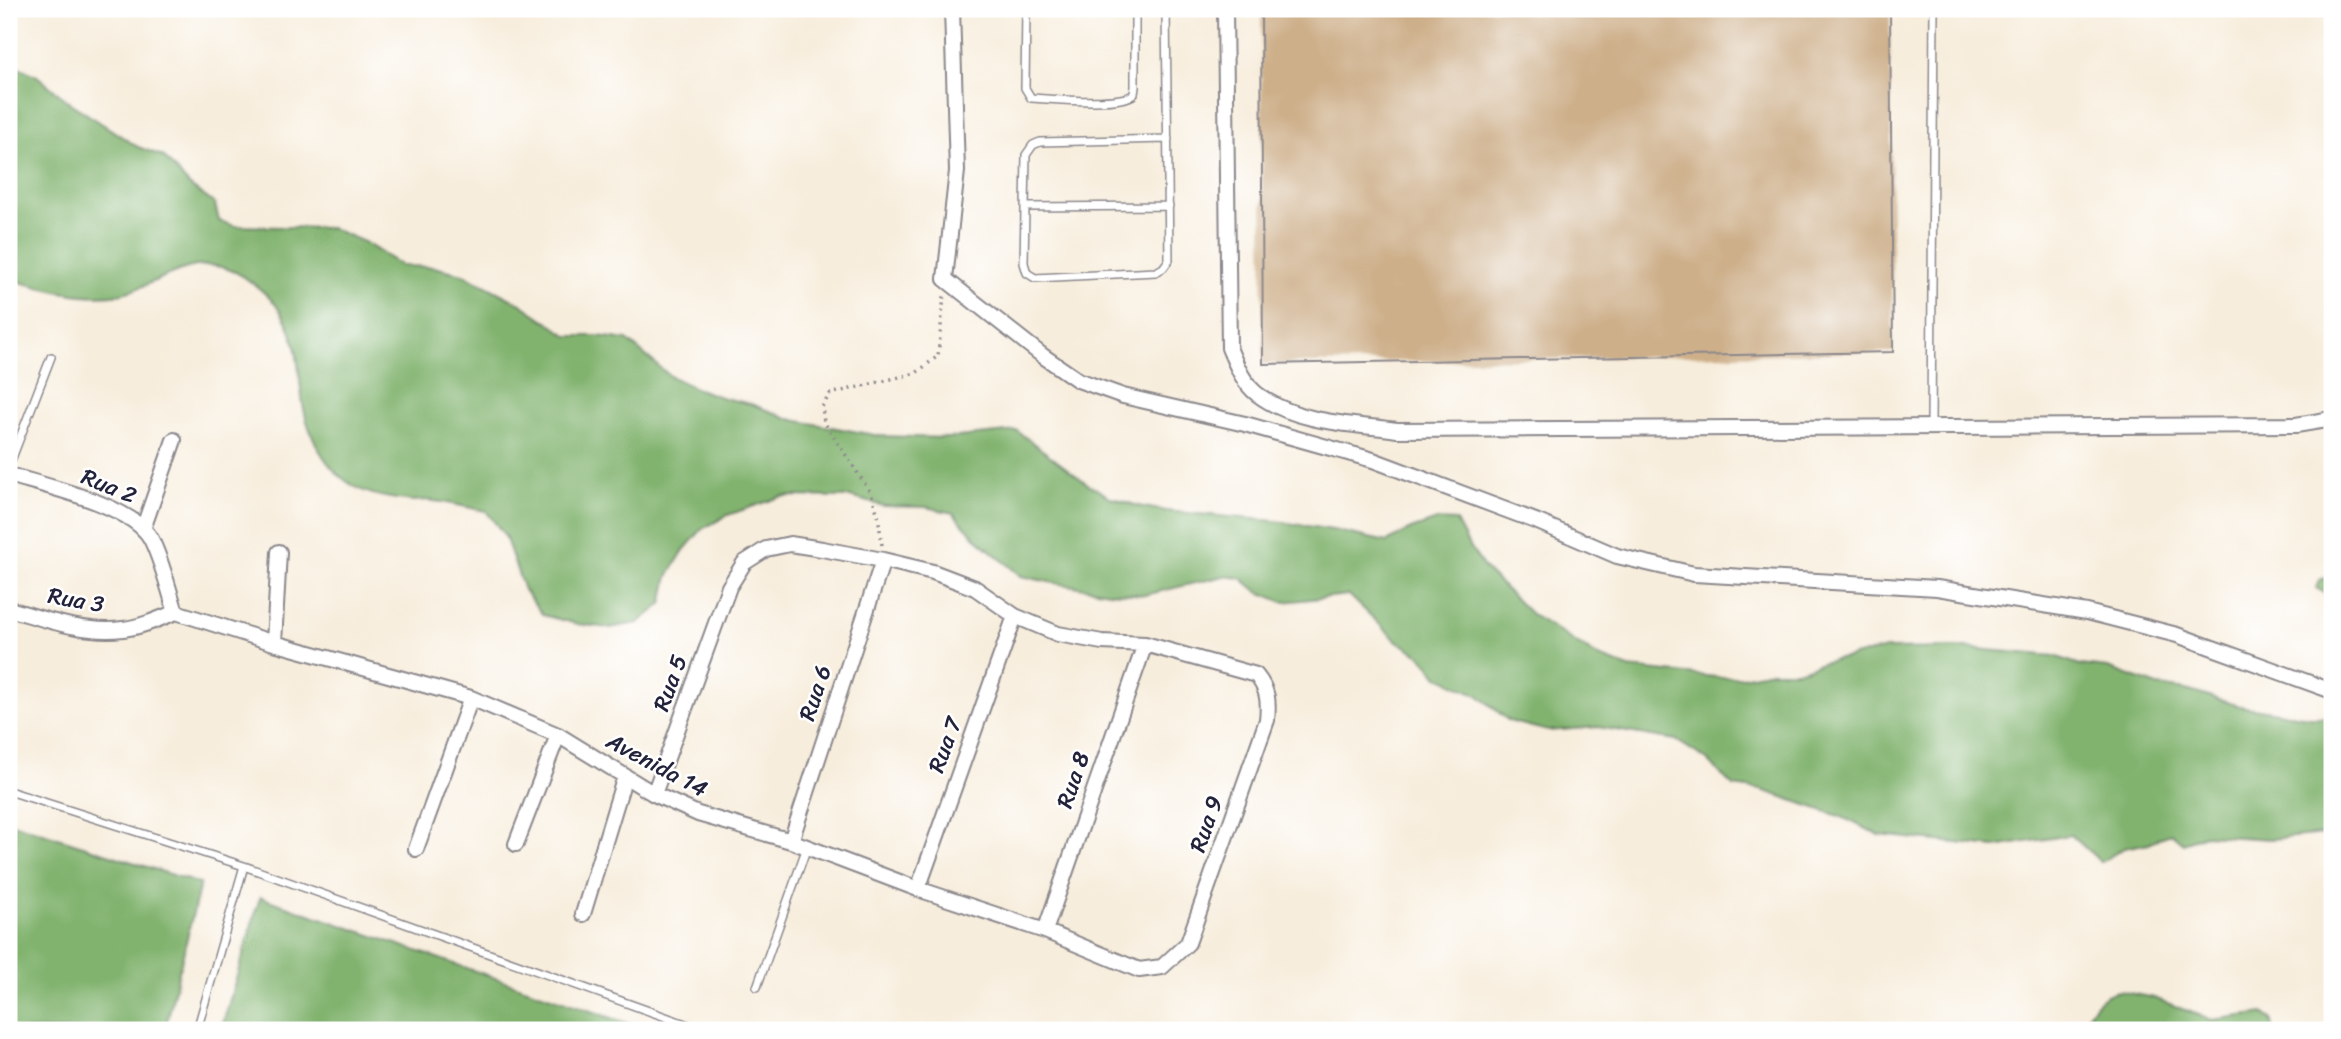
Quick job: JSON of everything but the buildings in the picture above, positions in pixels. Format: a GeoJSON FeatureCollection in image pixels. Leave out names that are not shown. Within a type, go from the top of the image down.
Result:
{"type":"FeatureCollection","features":[{"type":"Feature","properties":{"kind":"street"},"geometry":{"type":"LineString","coordinates":[[952,9],[957,171],[945,279],[1078,380],[1123,396],[1244,424],[1373,460],[1538,522],[1617,556],[1694,574],[1937,588],[2087,612],[2177,635],[2332,691]]}},
{"type":"Feature","properties":{"kind":"street"},"geometry":{"type":"LineString","coordinates":[[1225,9],[1229,348],[1239,372],[1256,394],[1287,410],[1325,420],[1397,430],[2296,425],[2332,419]]}},
{"type":"Feature","properties":{"kind":"street"},"geometry":{"type":"LineString","coordinates":[[143,529],[174,440]]}},
{"type":"Feature","properties":{"kind":"street","name":"Rua 2"},"geometry":{"type":"LineString","coordinates":[[9,475],[112,508],[137,521],[150,538],[176,612]]}},
{"type":"Feature","properties":{"kind":"street","name":"Rua 5"},"geometry":{"type":"LineString","coordinates":[[654,794],[729,587],[744,563],[766,549],[790,544],[883,560],[933,572],[975,588],[1015,616],[1058,634],[1102,642],[1145,644],[1256,675],[1264,685],[1269,699],[1267,720]]}},
{"type":"Feature","properties":{"kind":"street"},"geometry":{"type":"LineString","coordinates":[[274,643],[279,552]]}},
{"type":"Feature","properties":{"kind":"street","name":"Rua 6"},"geometry":{"type":"LineString","coordinates":[[791,841],[883,560]]}},
{"type":"Feature","properties":{"kind":"street","name":"Rua 3"},"geometry":{"type":"LineString","coordinates":[[9,608],[57,623],[94,630],[123,629],[176,612]]}},
{"type":"Feature","properties":{"kind":"street","name":"Avenida 14"},"geometry":{"type":"LineString","coordinates":[[176,612],[274,643],[471,698],[558,735],[654,794],[698,814],[791,841],[918,889],[1045,931],[1139,970],[1162,967],[1188,943]]}},
{"type":"Feature","properties":{"kind":"street","name":"Rua 7"},"geometry":{"type":"LineString","coordinates":[[918,889],[1015,616]]}},
{"type":"Feature","properties":{"kind":"street","name":"Rua 8"},"geometry":{"type":"LineString","coordinates":[[1045,931],[1145,644]]}},
{"type":"Feature","properties":{"kind":"street"},"geometry":{"type":"LineString","coordinates":[[416,849],[471,698]]}},
{"type":"Feature","properties":{"kind":"street","name":"Rua 9"},"geometry":{"type":"LineString","coordinates":[[1188,943],[1267,720]]}},
{"type":"Feature","properties":{"kind":"street"},"geometry":{"type":"LineString","coordinates":[[516,844],[558,735]]}},
{"type":"Feature","properties":{"kind":"street"},"geometry":{"type":"LineString","coordinates":[[583,914],[625,776]]}},
{"type":"Feature","properties":{"kind":"lane"},"geometry":{"type":"LineString","coordinates":[[1026,9],[1027,95],[1031,98],[1063,100],[1123,100],[1134,94],[1135,9]]}},
{"type":"Feature","properties":{"kind":"lane"},"geometry":{"type":"LineString","coordinates":[[1166,9],[1168,139],[1169,260],[1156,272],[1035,278],[1027,273],[1024,263],[1027,155],[1033,145],[1040,142],[1168,139]]}},
{"type":"Feature","properties":{"kind":"lane"},"geometry":{"type":"LineString","coordinates":[[1931,427],[1934,9]]}},
{"type":"Feature","properties":{"kind":"lane"},"geometry":{"type":"LineString","coordinates":[[1025,207],[1168,206]]}},
{"type":"Feature","properties":{"kind":"lane"},"geometry":{"type":"LineString","coordinates":[[9,466],[51,357]]}},
{"type":"Feature","properties":{"kind":"lane"},"geometry":{"type":"LineString","coordinates":[[9,791],[244,866],[702,1030]]}},
{"type":"Feature","properties":{"kind":"lane"},"geometry":{"type":"LineString","coordinates":[[757,987],[807,847]]}},
{"type":"Feature","properties":{"kind":"lane"},"geometry":{"type":"LineString","coordinates":[[197,1030],[244,866]]}},
{"type":"Feature","properties":{"kind":"path"},"geometry":{"type":"LineString","coordinates":[[883,560],[878,515],[871,493],[824,422],[822,407],[830,394],[916,373],[938,356],[945,279]]}},
{"type":"Feature","properties":{"kind":"green space"},"geometry":{"type":"Polygon","coordinates":[[[9,63],[36,75],[70,103],[138,147],[163,156],[189,185],[215,204],[219,221],[235,226],[331,228],[364,242],[402,266],[434,267],[463,274],[521,304],[568,336],[627,340],[670,376],[695,388],[751,404],[793,420],[880,436],[948,438],[1017,431],[1085,482],[1110,497],[1166,511],[1275,521],[1387,542],[1411,529],[1437,520],[1456,521],[1485,569],[1531,614],[1599,657],[1629,668],[1742,677],[1771,671],[1797,671],[1886,649],[1965,648],[2055,656],[2080,665],[2108,668],[2158,686],[2186,690],[2240,706],[2309,717],[2332,717],[2332,837],[2325,834],[2271,839],[2205,835],[2183,843],[2171,833],[2149,843],[2124,848],[2101,862],[2071,835],[1995,847],[1879,835],[1842,817],[1762,790],[1733,786],[1707,760],[1676,740],[1598,727],[1548,731],[1509,721],[1478,695],[1439,677],[1420,655],[1397,641],[1349,595],[1283,602],[1258,592],[1241,578],[1224,576],[1145,595],[1049,582],[1021,576],[978,540],[953,513],[926,507],[884,506],[850,497],[783,496],[728,515],[702,529],[684,550],[668,576],[662,604],[638,623],[609,628],[577,624],[543,615],[524,590],[505,536],[486,511],[431,500],[413,501],[374,494],[352,485],[331,467],[310,431],[303,404],[296,351],[287,323],[270,299],[244,277],[226,268],[209,265],[193,267],[130,291],[100,296],[60,292],[9,279],[9,63]]]}},
{"type":"Feature","properties":{"kind":"green space"},"geometry":{"type":"Polygon","coordinates":[[[2332,576],[2332,597],[2316,588],[2319,580],[2332,576]]]}},
{"type":"Feature","properties":{"kind":"green space"},"geometry":{"type":"Polygon","coordinates":[[[9,822],[200,884],[165,1030],[9,1030],[9,822]]]}},
{"type":"Feature","properties":{"kind":"green space"},"geometry":{"type":"Polygon","coordinates":[[[260,897],[647,1030],[221,1030],[260,897]]]}},
{"type":"Feature","properties":{"kind":"green space"},"geometry":{"type":"Polygon","coordinates":[[[2119,991],[2154,998],[2212,1020],[2264,1013],[2271,1019],[2274,1030],[2084,1030],[2095,1004],[2105,996],[2119,991]]]}}]}
